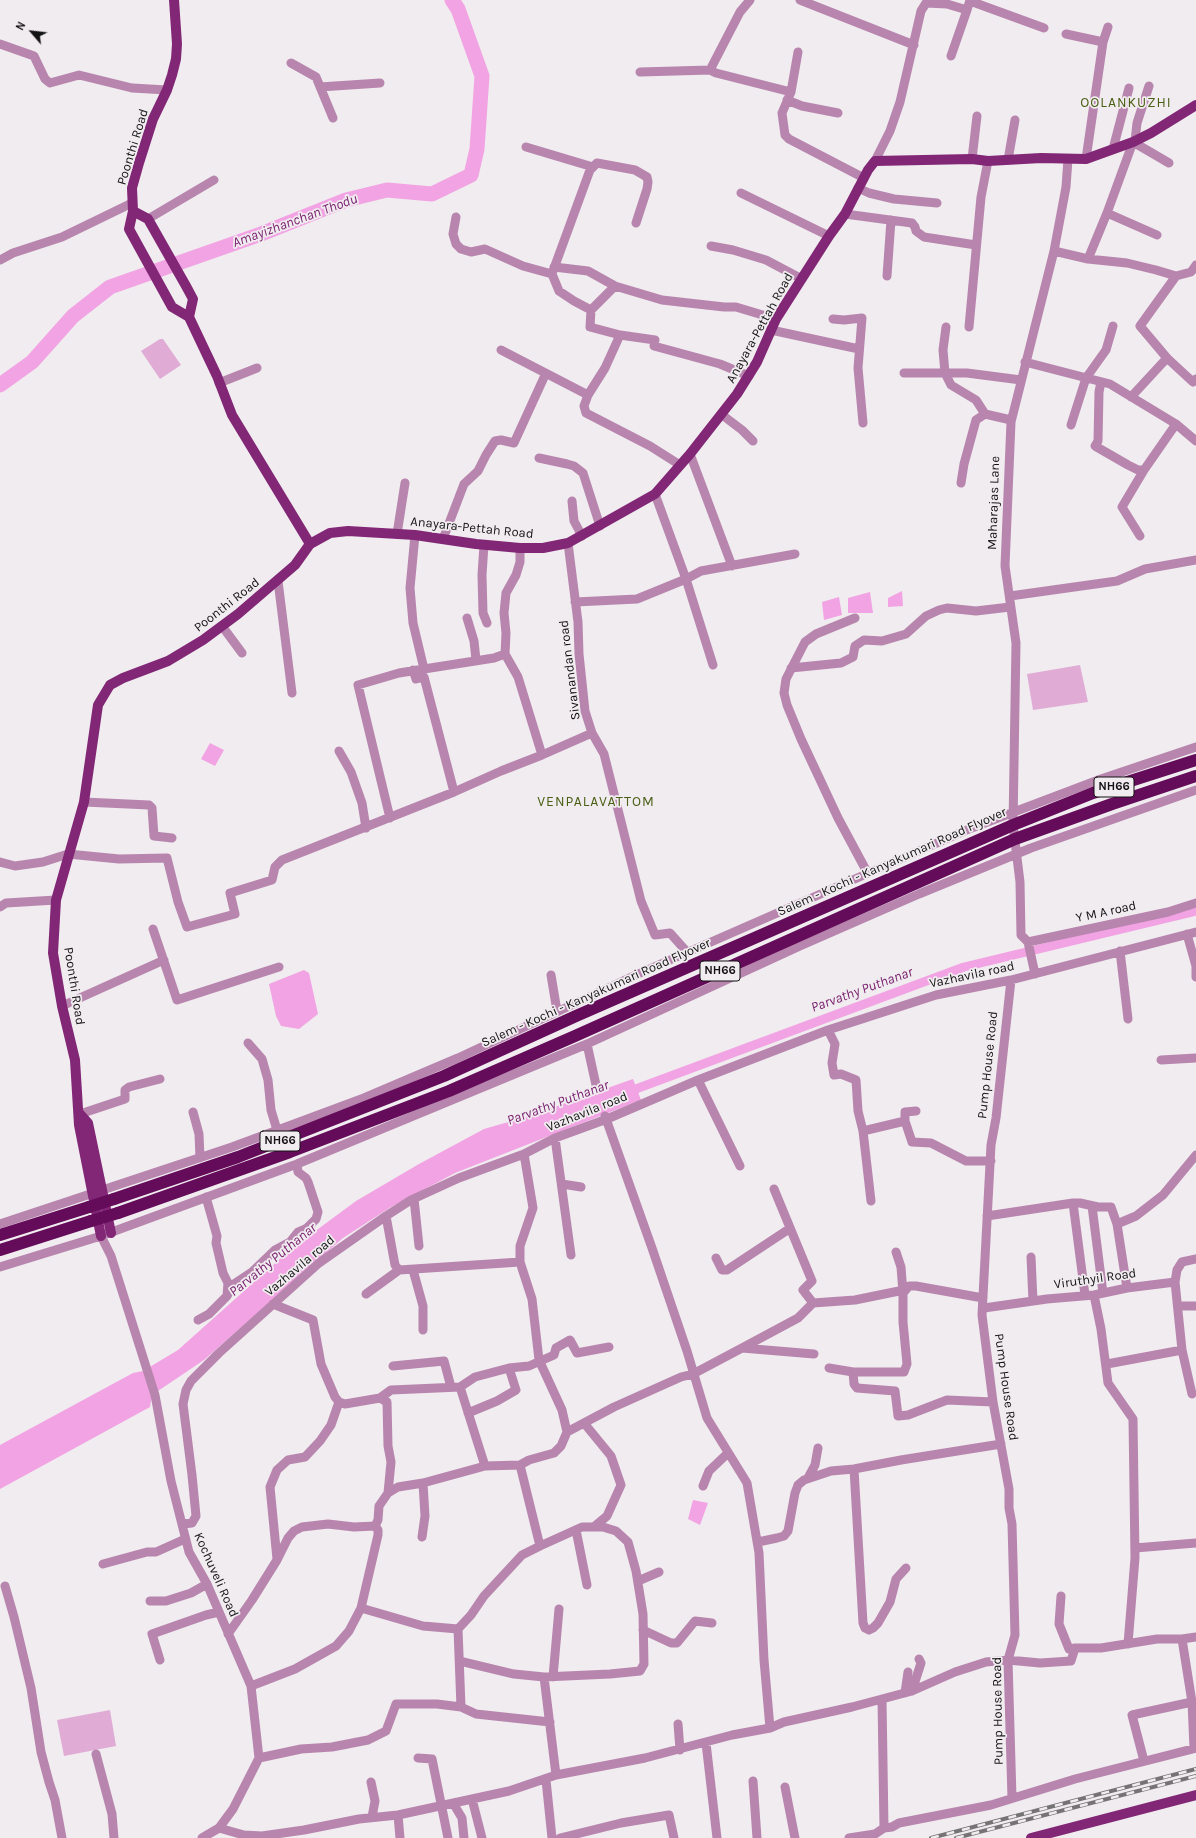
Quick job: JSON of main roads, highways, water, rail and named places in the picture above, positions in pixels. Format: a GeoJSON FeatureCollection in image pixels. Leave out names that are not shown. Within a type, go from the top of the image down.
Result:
{"type":"FeatureCollection","features":[{"type":"Feature","properties":{"kind":"highway","name":"Salem - Kochi - Kanyakumari Road Flyover"},"geometry":{"type":"LineString","coordinates":[[0,1235],[114,1199],[238,1157],[444,1076],[1013,819],[1196,760]]}},
{"type":"Feature","properties":{"kind":"highway","name":"NH66"},"geometry":{"type":"LineString","coordinates":[[0,1250],[118,1213],[290,1152],[449,1091],[1015,839],[1196,776]]}},
{"type":"Feature","properties":{"kind":"main road","name":"Poonthi Road"},"geometry":{"type":"LineString","coordinates":[[174,0],[177,44],[172,75],[167,90],[153,118],[132,188],[132,207],[129,229],[172,307],[189,316]]}},
{"type":"Feature","properties":{"kind":"main road","name":"Anayara-Pettah Road"},"geometry":{"type":"LineString","coordinates":[[310,544],[330,533],[348,531],[415,535],[484,545],[520,548],[543,548],[568,543],[655,494],[690,454],[737,394],[749,376],[757,362],[776,319],[829,236],[845,214],[858,188],[875,161],[972,159],[988,161],[1041,158],[1086,159],[1134,141],[1196,105]]}},
{"type":"Feature","properties":{"kind":"main road"},"geometry":{"type":"LineString","coordinates":[[132,207],[151,224],[193,299],[189,316],[232,415],[310,544]]}},
{"type":"Feature","properties":{"kind":"main road","name":"Poonthi Road"},"geometry":{"type":"LineString","coordinates":[[106,1234],[79,1125],[80,1114],[74,1060],[62,1006],[53,953],[56,900],[84,802],[98,705],[110,685],[129,676],[168,662],[186,652],[222,626],[278,582],[295,565],[310,544]]}},
{"type":"Feature","properties":{"kind":"main road"},"geometry":{"type":"LineString","coordinates":[[1031,1838],[1196,1795]]}},
{"type":"Feature","properties":{"kind":"waterway","name":"Amayizhanchan Thodu"},"geometry":{"type":"LineString","coordinates":[[0,385],[32,362],[73,316],[110,287],[261,234],[346,200],[387,190],[432,194],[471,175],[477,149],[482,76],[458,9],[452,0]]}},
{"type":"Feature","properties":{"kind":"waterway","name":"Parvathy Puthanar"},"geometry":{"type":"LineString","coordinates":[[625,1093],[964,967],[1196,911]]}},
{"type":"Feature","properties":{"kind":"railway"},"geometry":{"type":"LineString","coordinates":[[931,1838],[1196,1769]]}},
{"type":"Feature","properties":{"kind":"railway"},"geometry":{"type":"LineString","coordinates":[[956,1838],[1196,1776]]}},
{"type":"Feature","properties":{"kind":"district","name":"OOLANKUZHI"},"geometry":{"type":"Point","coordinates":[1126,103]}},
{"type":"Feature","properties":{"kind":"district","name":"VENPALAVATTOM"},"geometry":{"type":"Point","coordinates":[596,802]}}]}
